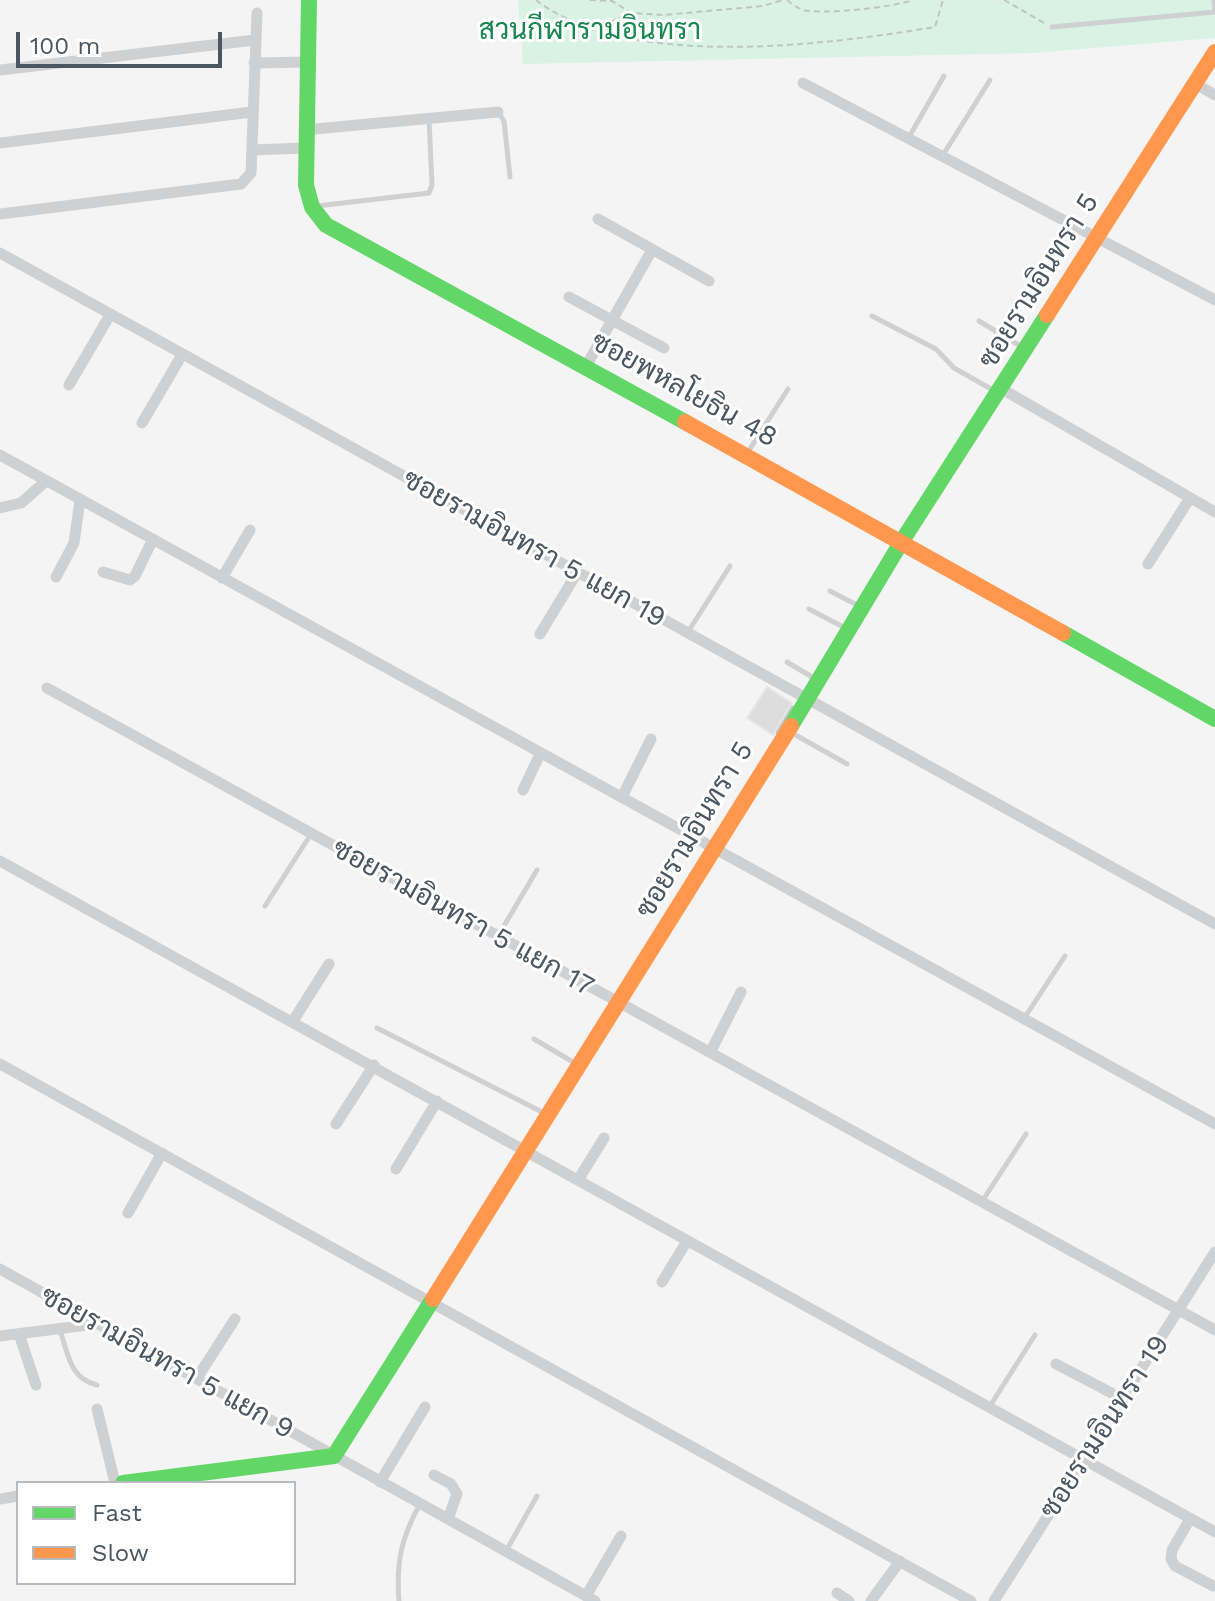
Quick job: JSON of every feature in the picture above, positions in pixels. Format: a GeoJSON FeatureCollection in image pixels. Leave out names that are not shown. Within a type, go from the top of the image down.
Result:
{"type":"FeatureCollection","features":[{"type":"Feature","properties":{"kind":"street"},"geometry":{"type":"LineString","coordinates":[[309,0],[304,148],[306,185],[312,207]]}},
{"type":"Feature","properties":{"kind":"street"},"geometry":{"type":"LineString","coordinates":[[0,214],[233,187],[251,173],[257,13]]}},
{"type":"Feature","properties":{"kind":"street"},"geometry":{"type":"LineString","coordinates":[[0,70],[255,40]]}},
{"type":"Feature","properties":{"kind":"street","name":"ซอยรามอินทรา 5"},"geometry":{"type":"LineString","coordinates":[[334,1456],[429,1300],[717,849],[902,541],[1215,52]]}},
{"type":"Feature","properties":{"kind":"street"},"geometry":{"type":"LineString","coordinates":[[254,63],[307,62]]}},
{"type":"Feature","properties":{"kind":"street"},"geometry":{"type":"LineString","coordinates":[[803,83],[1215,300]]}},
{"type":"Feature","properties":{"kind":"street"},"geometry":{"type":"LineString","coordinates":[[1194,83],[1215,95]]}},
{"type":"Feature","properties":{"kind":"street"},"geometry":{"type":"LineString","coordinates":[[0,143],[252,112]]}},
{"type":"Feature","properties":{"kind":"street"},"geometry":{"type":"LineString","coordinates":[[304,130],[498,112]]}},
{"type":"Feature","properties":{"kind":"street"},"geometry":{"type":"LineString","coordinates":[[252,150],[304,148]]}},
{"type":"Feature","properties":{"kind":"street","name":"ซอยพหลโยธิน 48"},"geometry":{"type":"LineString","coordinates":[[312,207],[333,230],[902,541],[1215,719]]}},
{"type":"Feature","properties":{"kind":"street"},"geometry":{"type":"LineString","coordinates":[[598,219],[709,281]]}},
{"type":"Feature","properties":{"kind":"street"},"geometry":{"type":"LineString","coordinates":[[586,366],[652,250]]}},
{"type":"Feature","properties":{"kind":"street","name":"ซอยรามอินทรา 5 แยก 19"},"geometry":{"type":"LineString","coordinates":[[0,253],[1068,844],[1213,919]]}},
{"type":"Feature","properties":{"kind":"street"},"geometry":{"type":"LineString","coordinates":[[569,297],[664,348]]}},
{"type":"Feature","properties":{"kind":"street"},"geometry":{"type":"LineString","coordinates":[[69,385],[110,315]]}},
{"type":"Feature","properties":{"kind":"street"},"geometry":{"type":"LineString","coordinates":[[142,423],[182,355]]}},
{"type":"Feature","properties":{"kind":"street"},"geometry":{"type":"LineString","coordinates":[[1000,391],[1215,512]]}},
{"type":"Feature","properties":{"kind":"street"},"geometry":{"type":"LineString","coordinates":[[0,455],[1215,1124]]}},
{"type":"Feature","properties":{"kind":"street"},"geometry":{"type":"LineString","coordinates":[[0,508],[21,503],[46,481]]}},
{"type":"Feature","properties":{"kind":"street"},"geometry":{"type":"LineString","coordinates":[[1148,564],[1190,498]]}},
{"type":"Feature","properties":{"kind":"street"},"geometry":{"type":"LineString","coordinates":[[56,577],[74,543],[80,500]]}},
{"type":"Feature","properties":{"kind":"street"},"geometry":{"type":"LineString","coordinates":[[222,578],[250,530]]}},
{"type":"Feature","properties":{"kind":"street"},"geometry":{"type":"LineString","coordinates":[[103,572],[130,580],[135,576],[153,539]]}},
{"type":"Feature","properties":{"kind":"street"},"geometry":{"type":"LineString","coordinates":[[540,634],[577,573]]}},
{"type":"Feature","properties":{"kind":"street","name":"ซอยรามอินทรา 5 แยก 17"},"geometry":{"type":"LineString","coordinates":[[47,688],[1215,1330]]}},
{"type":"Feature","properties":{"kind":"street"},"geometry":{"type":"LineString","coordinates":[[622,797],[651,739]]}},
{"type":"Feature","properties":{"kind":"street"},"geometry":{"type":"LineString","coordinates":[[523,790],[540,754]]}},
{"type":"Feature","properties":{"kind":"street"},"geometry":{"type":"LineString","coordinates":[[0,861],[1215,1532]]}},
{"type":"Feature","properties":{"kind":"street"},"geometry":{"type":"LineString","coordinates":[[293,1021],[329,964]]}},
{"type":"Feature","properties":{"kind":"street"},"geometry":{"type":"LineString","coordinates":[[711,1051],[741,992]]}},
{"type":"Feature","properties":{"kind":"street"},"geometry":{"type":"LineString","coordinates":[[0,1064],[971,1601]]}},
{"type":"Feature","properties":{"kind":"street"},"geometry":{"type":"LineString","coordinates":[[336,1124],[374,1065]]}},
{"type":"Feature","properties":{"kind":"street"},"geometry":{"type":"LineString","coordinates":[[396,1169],[437,1101]]}},
{"type":"Feature","properties":{"kind":"street"},"geometry":{"type":"LineString","coordinates":[[578,1180],[604,1138]]}},
{"type":"Feature","properties":{"kind":"street"},"geometry":{"type":"LineString","coordinates":[[128,1213],[162,1153]]}},
{"type":"Feature","properties":{"kind":"street"},"geometry":{"type":"LineString","coordinates":[[662,1282],[687,1241]]}},
{"type":"Feature","properties":{"kind":"street","name":"ซอยรามอินทรา 19"},"geometry":{"type":"LineString","coordinates":[[994,1601],[1215,1252]]}},
{"type":"Feature","properties":{"kind":"street","name":"ซอยรามอินทรา 5 แยก 9"},"geometry":{"type":"LineString","coordinates":[[0,1269],[590,1599]]}},
{"type":"Feature","properties":{"kind":"street"},"geometry":{"type":"LineString","coordinates":[[197,1378],[235,1319]]}},
{"type":"Feature","properties":{"kind":"street"},"geometry":{"type":"LineString","coordinates":[[0,1336],[96,1324]]}},
{"type":"Feature","properties":{"kind":"street"},"geometry":{"type":"LineString","coordinates":[[19,1334],[36,1385]]}},
{"type":"Feature","properties":{"kind":"street"},"geometry":{"type":"LineString","coordinates":[[1056,1364],[1123,1399]]}},
{"type":"Feature","properties":{"kind":"street"},"geometry":{"type":"LineString","coordinates":[[380,1482],[425,1407]]}},
{"type":"Feature","properties":{"kind":"street"},"geometry":{"type":"LineString","coordinates":[[97,1409],[115,1481]]}},
{"type":"Feature","properties":{"kind":"street"},"geometry":{"type":"LineString","coordinates":[[139,1481],[334,1456]]}},
{"type":"Feature","properties":{"kind":"street"},"geometry":{"type":"LineString","coordinates":[[434,1475],[451,1484],[457,1494],[448,1519]]}},
{"type":"Feature","properties":{"kind":"street"},"geometry":{"type":"LineString","coordinates":[[1190,1519],[1172,1550],[1171,1559],[1175,1566],[1213,1586]]}},
{"type":"Feature","properties":{"kind":"street"},"geometry":{"type":"LineString","coordinates":[[590,1599],[621,1536]]}},
{"type":"Feature","properties":{"kind":"street"},"geometry":{"type":"LineString","coordinates":[[871,1601],[900,1561]]}},
{"type":"Feature","properties":{"kind":"street"},"geometry":{"type":"LineString","coordinates":[[837,1593],[849,1601]]}},
{"type":"Feature","properties":{"kind":"lane"},"geometry":{"type":"LineString","coordinates":[[1052,27],[1215,12],[1214,0]]}},
{"type":"Feature","properties":{"kind":"lane"},"geometry":{"type":"LineString","coordinates":[[908,138],[944,76]]}},
{"type":"Feature","properties":{"kind":"lane"},"geometry":{"type":"LineString","coordinates":[[942,156],[990,80]]}},
{"type":"Feature","properties":{"kind":"lane"},"geometry":{"type":"LineString","coordinates":[[498,112],[504,121],[510,177]]}},
{"type":"Feature","properties":{"kind":"lane"},"geometry":{"type":"LineString","coordinates":[[312,207],[429,193],[432,185],[429,119]]}},
{"type":"Feature","properties":{"kind":"lane"},"geometry":{"type":"LineString","coordinates":[[872,316],[936,349],[954,368],[1000,391]]}},
{"type":"Feature","properties":{"kind":"lane"},"geometry":{"type":"LineString","coordinates":[[979,321],[1026,350]]}},
{"type":"Feature","properties":{"kind":"lane"},"geometry":{"type":"LineString","coordinates":[[746,455],[788,389]]}},
{"type":"Feature","properties":{"kind":"lane"},"geometry":{"type":"LineString","coordinates":[[687,633],[730,566]]}},
{"type":"Feature","properties":{"kind":"lane"},"geometry":{"type":"LineString","coordinates":[[830,591],[862,607]]}},
{"type":"Feature","properties":{"kind":"lane"},"geometry":{"type":"LineString","coordinates":[[809,609],[848,630]]}},
{"type":"Feature","properties":{"kind":"lane"},"geometry":{"type":"LineString","coordinates":[[787,662],[817,681]]}},
{"type":"Feature","properties":{"kind":"lane"},"geometry":{"type":"LineString","coordinates":[[786,730],[847,764]]}},
{"type":"Feature","properties":{"kind":"lane"},"geometry":{"type":"LineString","coordinates":[[265,906],[311,834]]}},
{"type":"Feature","properties":{"kind":"lane"},"geometry":{"type":"LineString","coordinates":[[497,936],[537,870]]}},
{"type":"Feature","properties":{"kind":"lane"},"geometry":{"type":"LineString","coordinates":[[1025,1017],[1065,956]]}},
{"type":"Feature","properties":{"kind":"lane"},"geometry":{"type":"LineString","coordinates":[[377,1028],[547,1114]]}},
{"type":"Feature","properties":{"kind":"lane"},"geometry":{"type":"LineString","coordinates":[[534,1039],[578,1065]]}},
{"type":"Feature","properties":{"kind":"lane"},"geometry":{"type":"LineString","coordinates":[[982,1203],[1026,1134]]}},
{"type":"Feature","properties":{"kind":"lane"},"geometry":{"type":"LineString","coordinates":[[60,1330],[73,1371],[87,1383],[97,1385]]}},
{"type":"Feature","properties":{"kind":"lane"},"geometry":{"type":"LineString","coordinates":[[990,1407],[1035,1335]]}},
{"type":"Feature","properties":{"kind":"lane"},"geometry":{"type":"LineString","coordinates":[[506,1551],[537,1496]]}},
{"type":"Feature","properties":{"kind":"lane"},"geometry":{"type":"LineString","coordinates":[[399,1601],[398,1552],[420,1504]]}},
{"type":"Feature","properties":{"kind":"path"},"geometry":{"type":"LineString","coordinates":[[536,0],[551,12],[591,30],[660,43],[727,47],[857,37],[935,27],[943,0]]}},
{"type":"Feature","properties":{"kind":"path"},"geometry":{"type":"LineString","coordinates":[[590,0],[612,1],[631,13]]}},
{"type":"Feature","properties":{"kind":"path"},"geometry":{"type":"LineString","coordinates":[[591,30],[631,13],[689,14],[763,6],[785,0],[801,10],[823,12],[898,6],[913,0]]}},
{"type":"Feature","properties":{"kind":"path"},"geometry":{"type":"LineString","coordinates":[[1004,0],[1052,27]]}},
{"type":"Feature","properties":{"kind":"green space","name":"สวนกีฬารามอินทรา"},"geometry":{"type":"Polygon","coordinates":[[[518,0],[1215,0],[1215,38],[1033,53],[523,64],[518,0]]]}},
{"type":"Feature","properties":{"kind":"building"},"geometry":{"type":"Polygon","coordinates":[[[767,687],[792,703],[773,735],[747,718],[767,687]]]}},
{"type":"Feature","properties":{"kind":"traffic: fast"},"geometry":{"type":"LineString","coordinates":[[309,0],[306,185],[312,207],[326,225],[685,422]]}},
{"type":"Feature","properties":{"kind":"traffic: fast"},"geometry":{"type":"LineString","coordinates":[[791,726],[902,541],[1047,315]]}},
{"type":"Feature","properties":{"kind":"traffic: fast"},"geometry":{"type":"LineString","coordinates":[[1063,633],[1215,719]]}},
{"type":"Feature","properties":{"kind":"traffic: fast"},"geometry":{"type":"LineString","coordinates":[[139,1481],[334,1456],[433,1299]]}},
{"type":"Feature","properties":{"kind":"traffic: slow"},"geometry":{"type":"LineString","coordinates":[[1047,315],[1215,52]]}},
{"type":"Feature","properties":{"kind":"traffic: slow"},"geometry":{"type":"LineString","coordinates":[[685,422],[1063,633]]}},
{"type":"Feature","properties":{"kind":"traffic: slow"},"geometry":{"type":"LineString","coordinates":[[433,1299],[791,726]]}}]}
